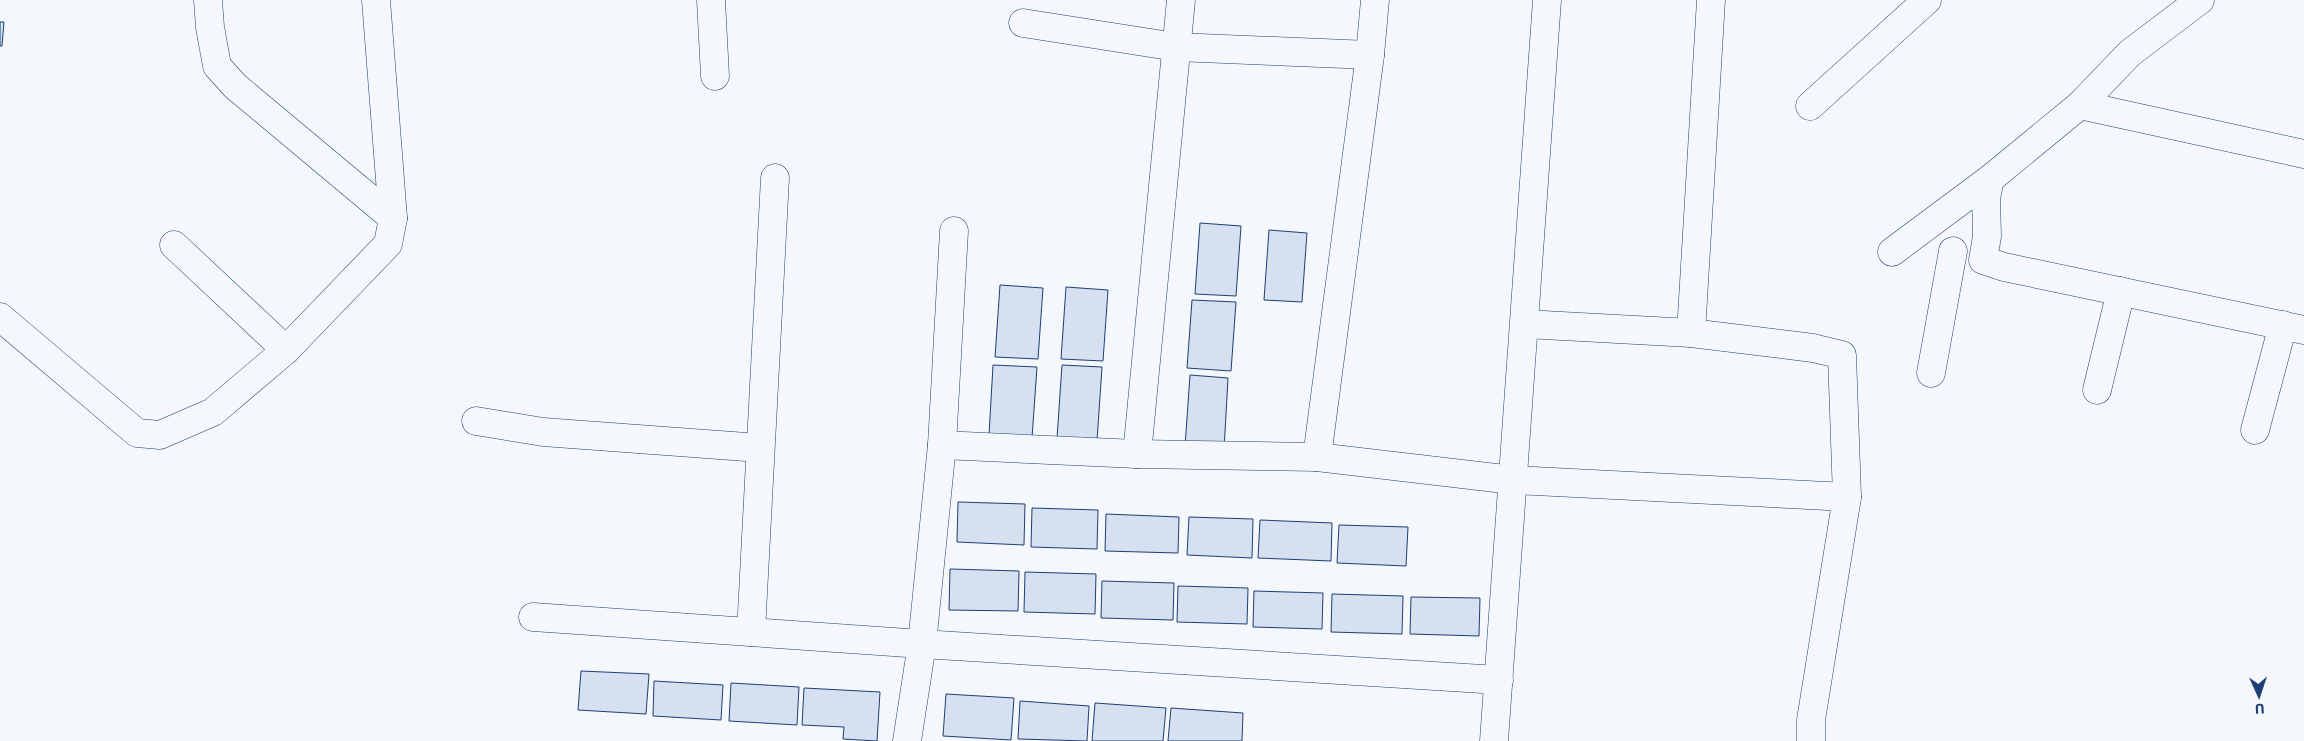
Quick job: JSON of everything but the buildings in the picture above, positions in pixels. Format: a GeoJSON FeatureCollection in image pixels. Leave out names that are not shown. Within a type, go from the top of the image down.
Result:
{"type":"FeatureCollection","features":[{"type":"Feature","properties":{"kind":"street"},"geometry":{"type":"LineString","coordinates":[[208,0],[210,27],[217,66],[235,86],[394,218]]}},
{"type":"Feature","properties":{"kind":"street"},"geometry":{"type":"LineString","coordinates":[[0,317],[136,433],[160,435],[213,412],[286,350],[388,244],[394,218],[376,0]]}},
{"type":"Feature","properties":{"kind":"street"},"geometry":{"type":"LineString","coordinates":[[711,0],[715,76]]}},
{"type":"Feature","properties":{"kind":"street"},"geometry":{"type":"LineString","coordinates":[[1137,454],[1181,0]]}},
{"type":"Feature","properties":{"kind":"street"},"geometry":{"type":"LineString","coordinates":[[1317,457],[1370,55],[1375,0]]}},
{"type":"Feature","properties":{"kind":"street"},"geometry":{"type":"LineString","coordinates":[[1494,741],[1548,0]]}},
{"type":"Feature","properties":{"kind":"street"},"geometry":{"type":"LineString","coordinates":[[1691,333],[1711,0]]}},
{"type":"Feature","properties":{"kind":"street"},"geometry":{"type":"LineString","coordinates":[[1810,106],[1926,0]]}},
{"type":"Feature","properties":{"kind":"street"},"geometry":{"type":"LineString","coordinates":[[2200,0],[2130,53],[2080,105],[1990,179],[1901,246],[1953,252],[2004,267],[2293,328],[2256,430]]}},
{"type":"Feature","properties":{"kind":"street"},"geometry":{"type":"LineString","coordinates":[[1023,23],[1176,47],[1370,55]]}},
{"type":"Feature","properties":{"kind":"street"},"geometry":{"type":"LineString","coordinates":[[2080,105],[2304,154]]}},
{"type":"Feature","properties":{"kind":"street"},"geometry":{"type":"LineString","coordinates":[[751,632],[775,178]]}},
{"type":"Feature","properties":{"kind":"street"},"geometry":{"type":"LineString","coordinates":[[1983,260],[1987,236],[1986,198],[1990,179]]}},
{"type":"Feature","properties":{"kind":"street"},"geometry":{"type":"LineString","coordinates":[[907,741],[922,644],[942,445],[954,231]]}},
{"type":"Feature","properties":{"kind":"street"},"geometry":{"type":"LineString","coordinates":[[174,245],[286,350]]}},
{"type":"Feature","properties":{"kind":"street"},"geometry":{"type":"LineString","coordinates":[[1931,373],[1953,252]]}},
{"type":"Feature","properties":{"kind":"street"},"geometry":{"type":"LineString","coordinates":[[2097,390],[2121,291]]}},
{"type":"Feature","properties":{"kind":"street"},"geometry":{"type":"LineString","coordinates":[[1525,324],[1691,333],[1813,348],[1842,355],[1847,497],[1810,720],[1811,741]]}},
{"type":"Feature","properties":{"kind":"street"},"geometry":{"type":"LineString","coordinates":[[476,421],[543,432],[760,448]]}},
{"type":"Feature","properties":{"kind":"street"},"geometry":{"type":"LineString","coordinates":[[942,445],[1137,454],[1317,457],[1513,480],[1847,497]]}},
{"type":"Feature","properties":{"kind":"street"},"geometry":{"type":"LineString","coordinates":[[533,617],[922,644],[1499,680]]}}]}
